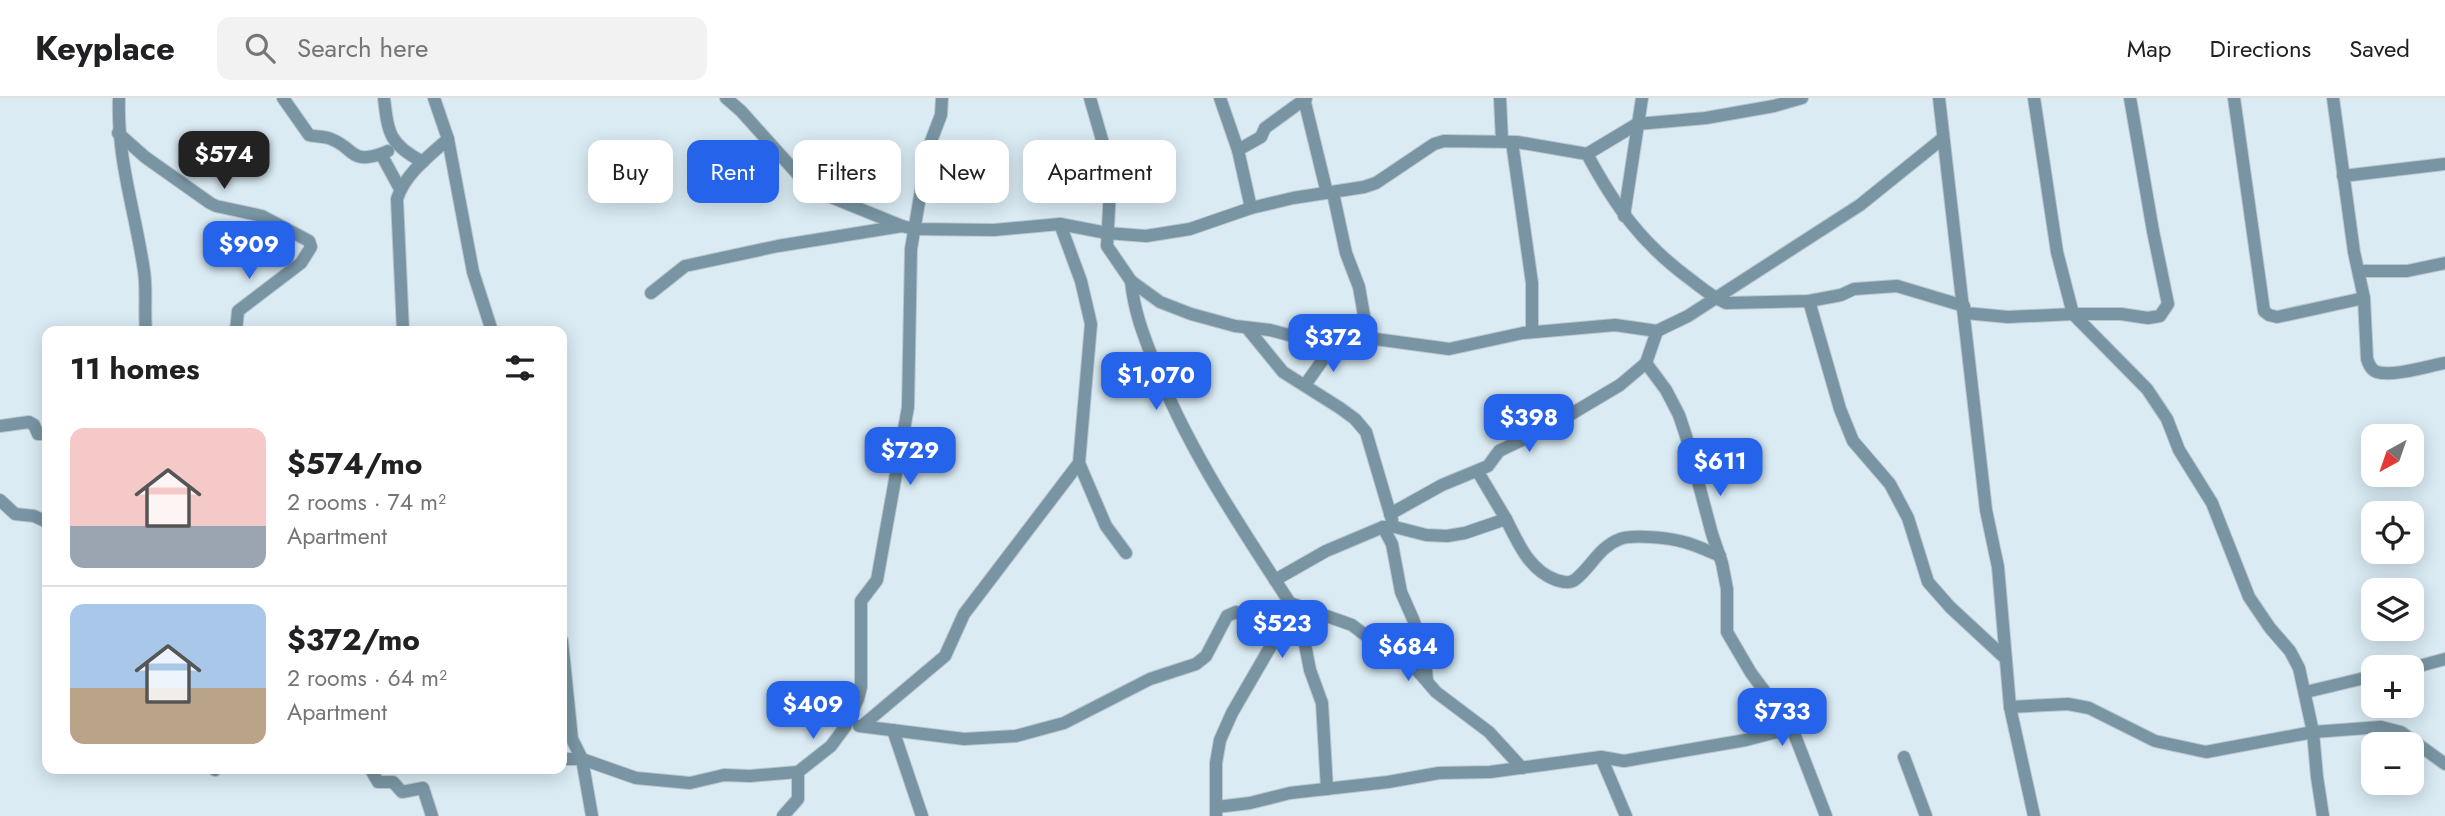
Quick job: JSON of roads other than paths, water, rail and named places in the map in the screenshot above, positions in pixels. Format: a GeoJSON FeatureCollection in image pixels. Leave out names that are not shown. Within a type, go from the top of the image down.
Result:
{"type":"FeatureCollection","features":[{"type":"Feature","properties":{"kind":"street"},"geometry":{"type":"LineString","coordinates":[[119,98],[118,133],[124,177],[145,277],[146,326]]}},
{"type":"Feature","properties":{"kind":"street"},"geometry":{"type":"LineString","coordinates":[[283,98],[309,135],[333,139],[359,157],[366,159],[398,148]]}},
{"type":"Feature","properties":{"kind":"street"},"geometry":{"type":"LineString","coordinates":[[384,98],[389,127],[398,148],[423,162]]}},
{"type":"Feature","properties":{"kind":"street"},"geometry":{"type":"LineString","coordinates":[[434,98],[448,139],[473,272],[490,326]]}},
{"type":"Feature","properties":{"kind":"street"},"geometry":{"type":"LineString","coordinates":[[726,98],[811,189],[908,228]]}},
{"type":"Feature","properties":{"kind":"street"},"geometry":{"type":"LineString","coordinates":[[567,759],[582,759],[636,778],[690,783],[724,775],[798,772],[826,751],[845,727],[861,687],[861,601],[877,580],[908,407],[908,228],[928,149],[941,115],[942,98]]}},
{"type":"Feature","properties":{"kind":"street"},"geometry":{"type":"LineString","coordinates":[[1090,98],[1111,171],[1107,233],[1109,250],[1131,281],[1148,295],[1174,308],[1248,328],[1270,330],[1316,343],[1334,344],[1368,338],[1449,349],[1532,332],[1615,326],[1657,331],[1688,316],[1860,205],[1942,139]]}},
{"type":"Feature","properties":{"kind":"street"},"geometry":{"type":"LineString","coordinates":[[1220,98],[1238,150],[1251,208]]}},
{"type":"Feature","properties":{"kind":"street"},"geometry":{"type":"LineString","coordinates":[[1500,98],[1532,283],[1532,332]]}},
{"type":"Feature","properties":{"kind":"street"},"geometry":{"type":"LineString","coordinates":[[1624,216],[1642,98]]}},
{"type":"Feature","properties":{"kind":"street"},"geometry":{"type":"LineString","coordinates":[[651,293],[685,266],[778,246],[908,228],[994,230],[1060,224],[1107,233],[1146,236],[1182,230],[1251,208],[1371,185],[1439,142],[1507,141],[1587,154],[1637,124],[1706,118],[1774,106],[1802,98]]}},
{"type":"Feature","properties":{"kind":"street"},"geometry":{"type":"LineString","coordinates":[[1939,98],[1986,510],[1998,567],[2010,707],[2034,816]]}},
{"type":"Feature","properties":{"kind":"street"},"geometry":{"type":"LineString","coordinates":[[2034,98],[2057,252],[2073,314],[2147,388],[2167,419],[2179,450],[2212,503],[2249,597],[2270,628],[2291,651],[2306,692],[2323,816]]}},
{"type":"Feature","properties":{"kind":"street"},"geometry":{"type":"LineString","coordinates":[[1587,154],[1624,216],[1665,261],[1713,298],[1726,303],[1809,301],[1841,295],[1854,289],[1897,286],[1964,310],[2008,317],[2073,314],[2160,316],[2168,304],[2130,98]]}},
{"type":"Feature","properties":{"kind":"street"},"geometry":{"type":"LineString","coordinates":[[2234,98],[2264,311],[2277,317],[2364,298]]}},
{"type":"Feature","properties":{"kind":"street"},"geometry":{"type":"LineString","coordinates":[[2333,98],[2354,251],[2364,298],[2367,359],[2373,370],[2389,373],[2445,363]]}},
{"type":"Feature","properties":{"kind":"street"},"geometry":{"type":"LineString","coordinates":[[1238,150],[1261,137],[1265,128],[1305,99],[1346,253],[1359,287],[1368,338]]}},
{"type":"Feature","properties":{"kind":"street"},"geometry":{"type":"LineString","coordinates":[[118,133],[145,157],[210,203],[262,216],[309,241],[311,247],[301,263],[238,311],[236,326]]}},
{"type":"Feature","properties":{"kind":"street"},"geometry":{"type":"LineString","coordinates":[[403,326],[397,199],[400,190],[423,162],[448,139]]}},
{"type":"Feature","properties":{"kind":"street"},"geometry":{"type":"LineString","coordinates":[[381,154],[400,190]]}},
{"type":"Feature","properties":{"kind":"street"},"geometry":{"type":"LineString","coordinates":[[2343,176],[2445,164]]}},
{"type":"Feature","properties":{"kind":"street"},"geometry":{"type":"LineString","coordinates":[[1060,224],[1081,281],[1091,324],[1079,463],[1106,526],[1126,553]]}},
{"type":"Feature","properties":{"kind":"street"},"geometry":{"type":"LineString","coordinates":[[2359,271],[2407,271],[2445,263]]}},
{"type":"Feature","properties":{"kind":"street"},"geometry":{"type":"LineString","coordinates":[[1131,281],[1134,310],[1170,403],[1233,513],[1300,619],[1310,670],[1322,703],[1326,789]]}},
{"type":"Feature","properties":{"kind":"street"},"geometry":{"type":"LineString","coordinates":[[1809,301],[1840,409],[1853,441],[1890,484],[1908,518],[1928,582],[1950,607],[2005,658]]}},
{"type":"Feature","properties":{"kind":"street"},"geometry":{"type":"LineString","coordinates":[[1248,328],[1283,372],[1340,408],[1366,432],[1389,523],[1401,592],[1424,650],[1427,680]]}},
{"type":"Feature","properties":{"kind":"street"},"geometry":{"type":"LineString","coordinates":[[1275,580],[1326,551],[1389,523],[1442,485],[1478,472],[1488,466],[1499,451],[1551,426],[1620,385],[1646,363],[1657,331]]}},
{"type":"Feature","properties":{"kind":"street"},"geometry":{"type":"LineString","coordinates":[[1305,385],[1334,344]]}},
{"type":"Feature","properties":{"kind":"street"},"geometry":{"type":"LineString","coordinates":[[1646,363],[1666,390],[1679,415],[1720,556],[1727,589],[1727,632],[1751,673],[1792,728],[1826,816]]}},
{"type":"Feature","properties":{"kind":"street"},"geometry":{"type":"LineString","coordinates":[[0,426],[29,422],[34,425],[38,434],[42,434]]}},
{"type":"Feature","properties":{"kind":"street"},"geometry":{"type":"LineString","coordinates":[[863,725],[945,656],[964,614],[1079,463]]}},
{"type":"Feature","properties":{"kind":"street"},"geometry":{"type":"LineString","coordinates":[[1478,472],[1523,552],[1545,576],[1563,583],[1577,578],[1607,545],[1622,538],[1685,542],[1720,556]]}},
{"type":"Feature","properties":{"kind":"street"},"geometry":{"type":"LineString","coordinates":[[0,500],[15,514],[42,520]]}},
{"type":"Feature","properties":{"kind":"street"},"geometry":{"type":"LineString","coordinates":[[1389,523],[1426,535],[1447,536],[1465,533],[1506,519]]}},
{"type":"Feature","properties":{"kind":"street"},"geometry":{"type":"LineString","coordinates":[[1290,603],[1352,625],[1382,648],[1410,662],[1436,692],[1489,732],[1522,768]]}},
{"type":"Feature","properties":{"kind":"street"},"geometry":{"type":"LineString","coordinates":[[1290,603],[1220,740],[1216,763],[1216,812],[1290,793],[1388,782],[1439,773],[1490,772],[1601,757],[1624,761],[1746,740],[1792,728]]}},
{"type":"Feature","properties":{"kind":"street"},"geometry":{"type":"LineString","coordinates":[[845,727],[863,725],[964,739],[1016,736],[1064,723],[1150,679],[1196,664],[1206,656],[1231,613],[1282,623]]}},
{"type":"Feature","properties":{"kind":"street"},"geometry":{"type":"LineString","coordinates":[[2424,665],[2445,659]]}},
{"type":"Feature","properties":{"kind":"street"},"geometry":{"type":"LineString","coordinates":[[2306,692],[2361,679]]}},
{"type":"Feature","properties":{"kind":"street"},"geometry":{"type":"LineString","coordinates":[[567,690],[572,739],[582,759],[592,816]]}},
{"type":"Feature","properties":{"kind":"street"},"geometry":{"type":"LineString","coordinates":[[2010,707],[2068,704],[2089,708],[2155,741],[2206,752],[2313,732],[2381,727],[2401,733],[2445,764]]}},
{"type":"Feature","properties":{"kind":"street"},"geometry":{"type":"LineString","coordinates":[[893,730],[922,816]]}},
{"type":"Feature","properties":{"kind":"street"},"geometry":{"type":"LineString","coordinates":[[1601,757],[1626,816]]}},
{"type":"Feature","properties":{"kind":"street"},"geometry":{"type":"LineString","coordinates":[[1904,757],[1926,816]]}},
{"type":"Feature","properties":{"kind":"street"},"geometry":{"type":"LineString","coordinates":[[783,816],[797,799],[798,772]]}},
{"type":"Feature","properties":{"kind":"street"},"geometry":{"type":"LineString","coordinates":[[373,774],[378,782],[393,782],[402,792],[424,788],[432,816]]}}]}
